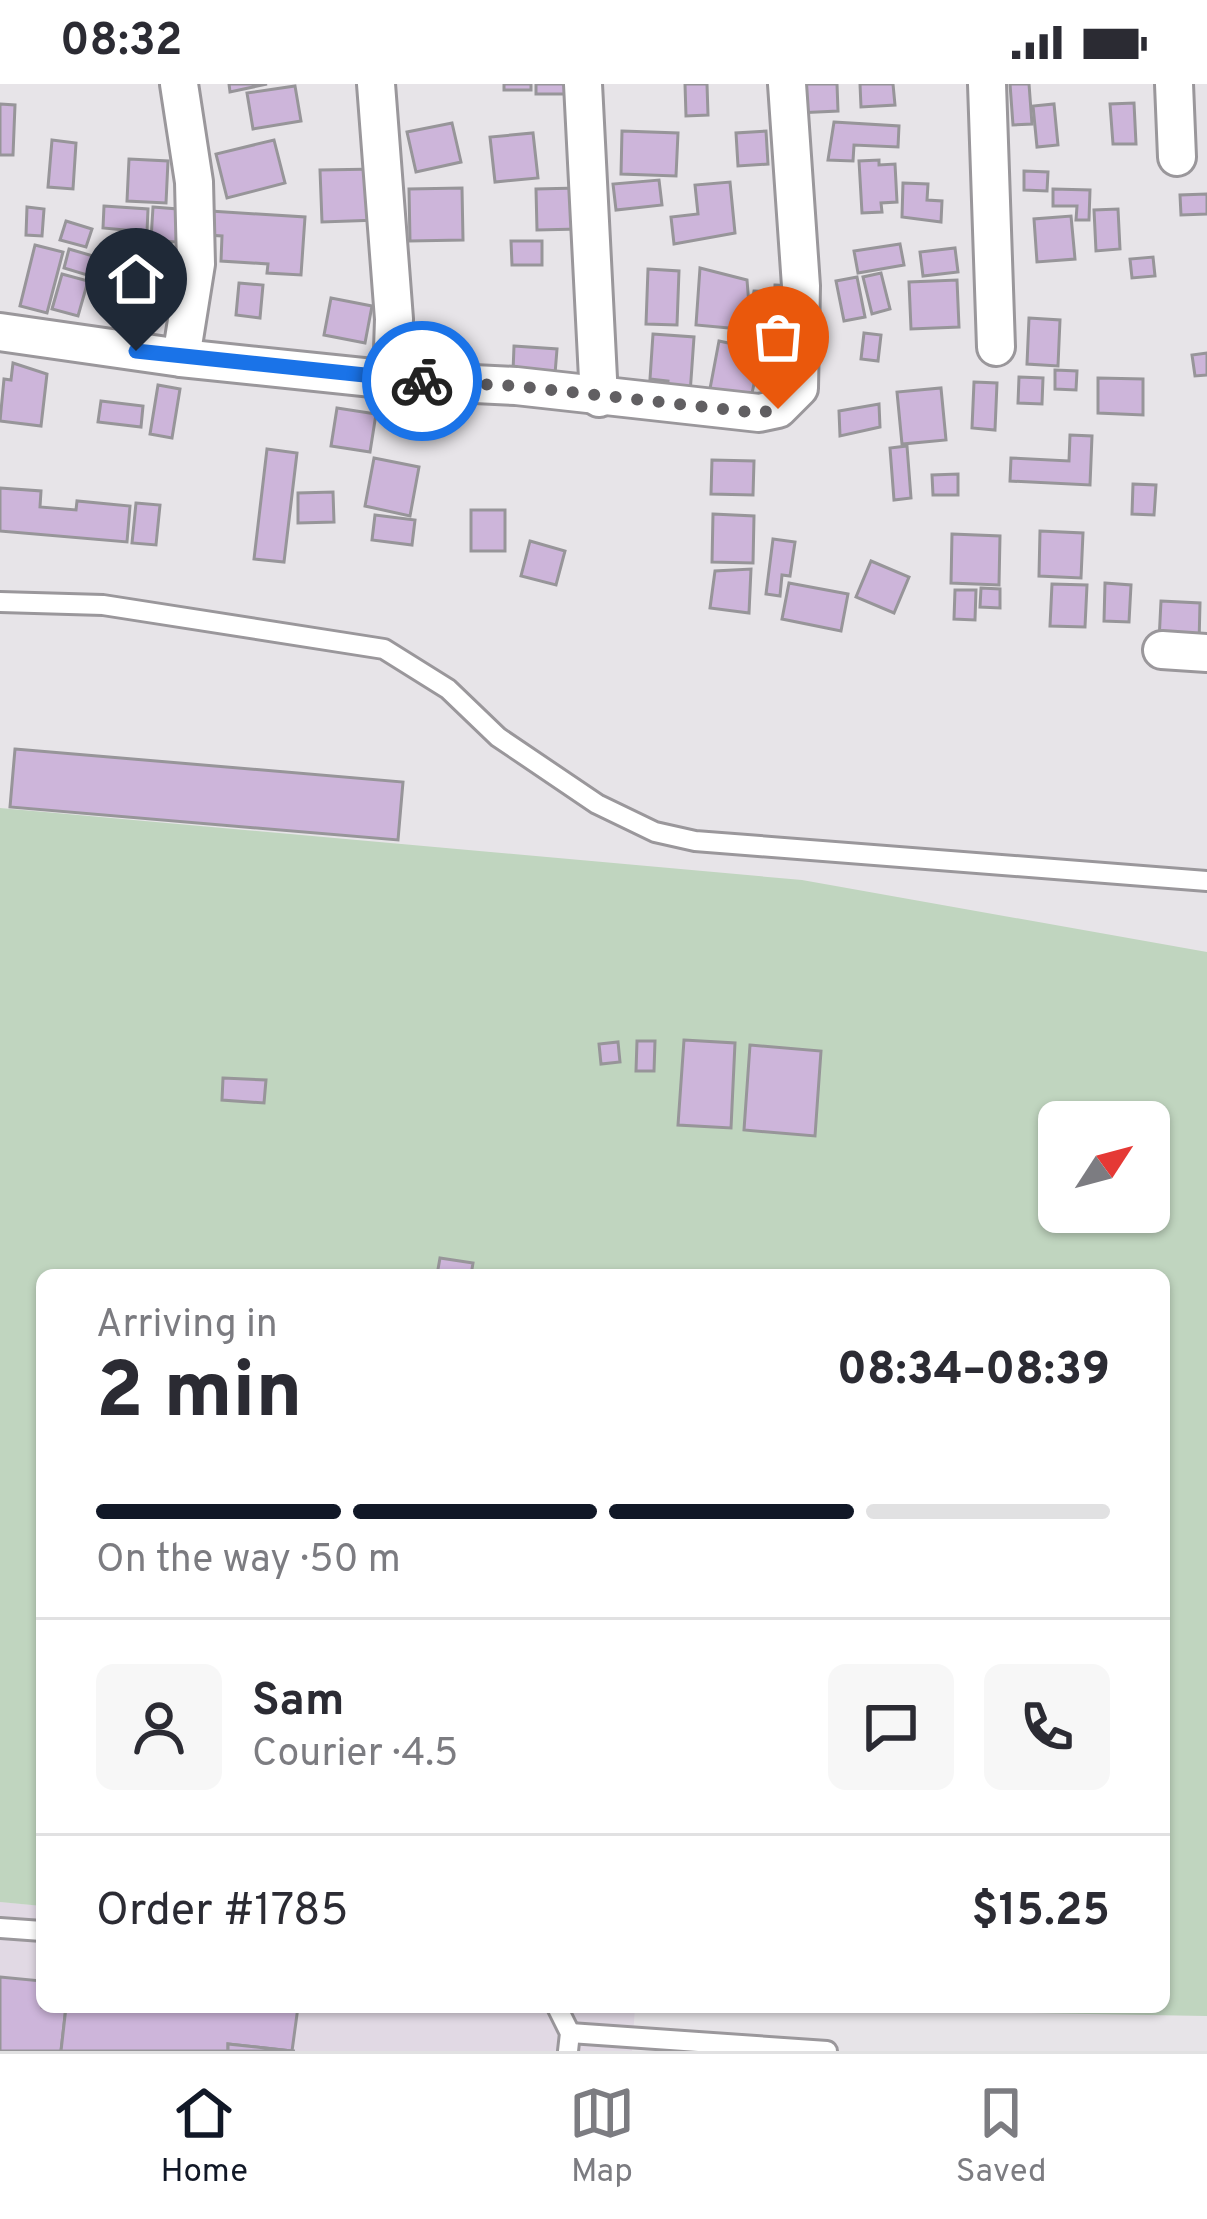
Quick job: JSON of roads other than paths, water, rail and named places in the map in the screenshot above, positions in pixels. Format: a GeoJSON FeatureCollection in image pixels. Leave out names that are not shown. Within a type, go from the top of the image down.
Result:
{"type":"FeatureCollection","features":[{"type":"Feature","properties":{"kind":"street"},"geometry":{"type":"LineString","coordinates":[[179,84],[194,182],[196,264],[181,358]]}},
{"type":"Feature","properties":{"kind":"street"},"geometry":{"type":"LineString","coordinates":[[376,84],[394,319],[392,380]]}},
{"type":"Feature","properties":{"kind":"street"},"geometry":{"type":"LineString","coordinates":[[583,84],[599,398]]}},
{"type":"Feature","properties":{"kind":"street"},"geometry":{"type":"LineString","coordinates":[[0,332],[181,358],[392,380],[516,386],[759,413],[778,409],[799,388],[801,286],[787,84]]}},
{"type":"Feature","properties":{"kind":"street"},"geometry":{"type":"LineString","coordinates":[[986,84],[996,347]]}},
{"type":"Feature","properties":{"kind":"street"},"geometry":{"type":"LineString","coordinates":[[1174,84],[1177,157]]}},
{"type":"Feature","properties":{"kind":"street"},"geometry":{"type":"LineString","coordinates":[[1162,650],[1207,653]]}},
{"type":"Feature","properties":{"kind":"lane"},"geometry":{"type":"LineString","coordinates":[[0,602],[103,605],[384,650],[448,689],[498,737],[597,804],[655,832],[741,845],[1207,880]]}},
{"type":"Feature","properties":{"kind":"lane"},"geometry":{"type":"LineString","coordinates":[[0,1928],[36,1931]]}},
{"type":"Feature","properties":{"kind":"lane"},"geometry":{"type":"LineString","coordinates":[[559,2013],[569,2042],[827,2051]]}}]}
